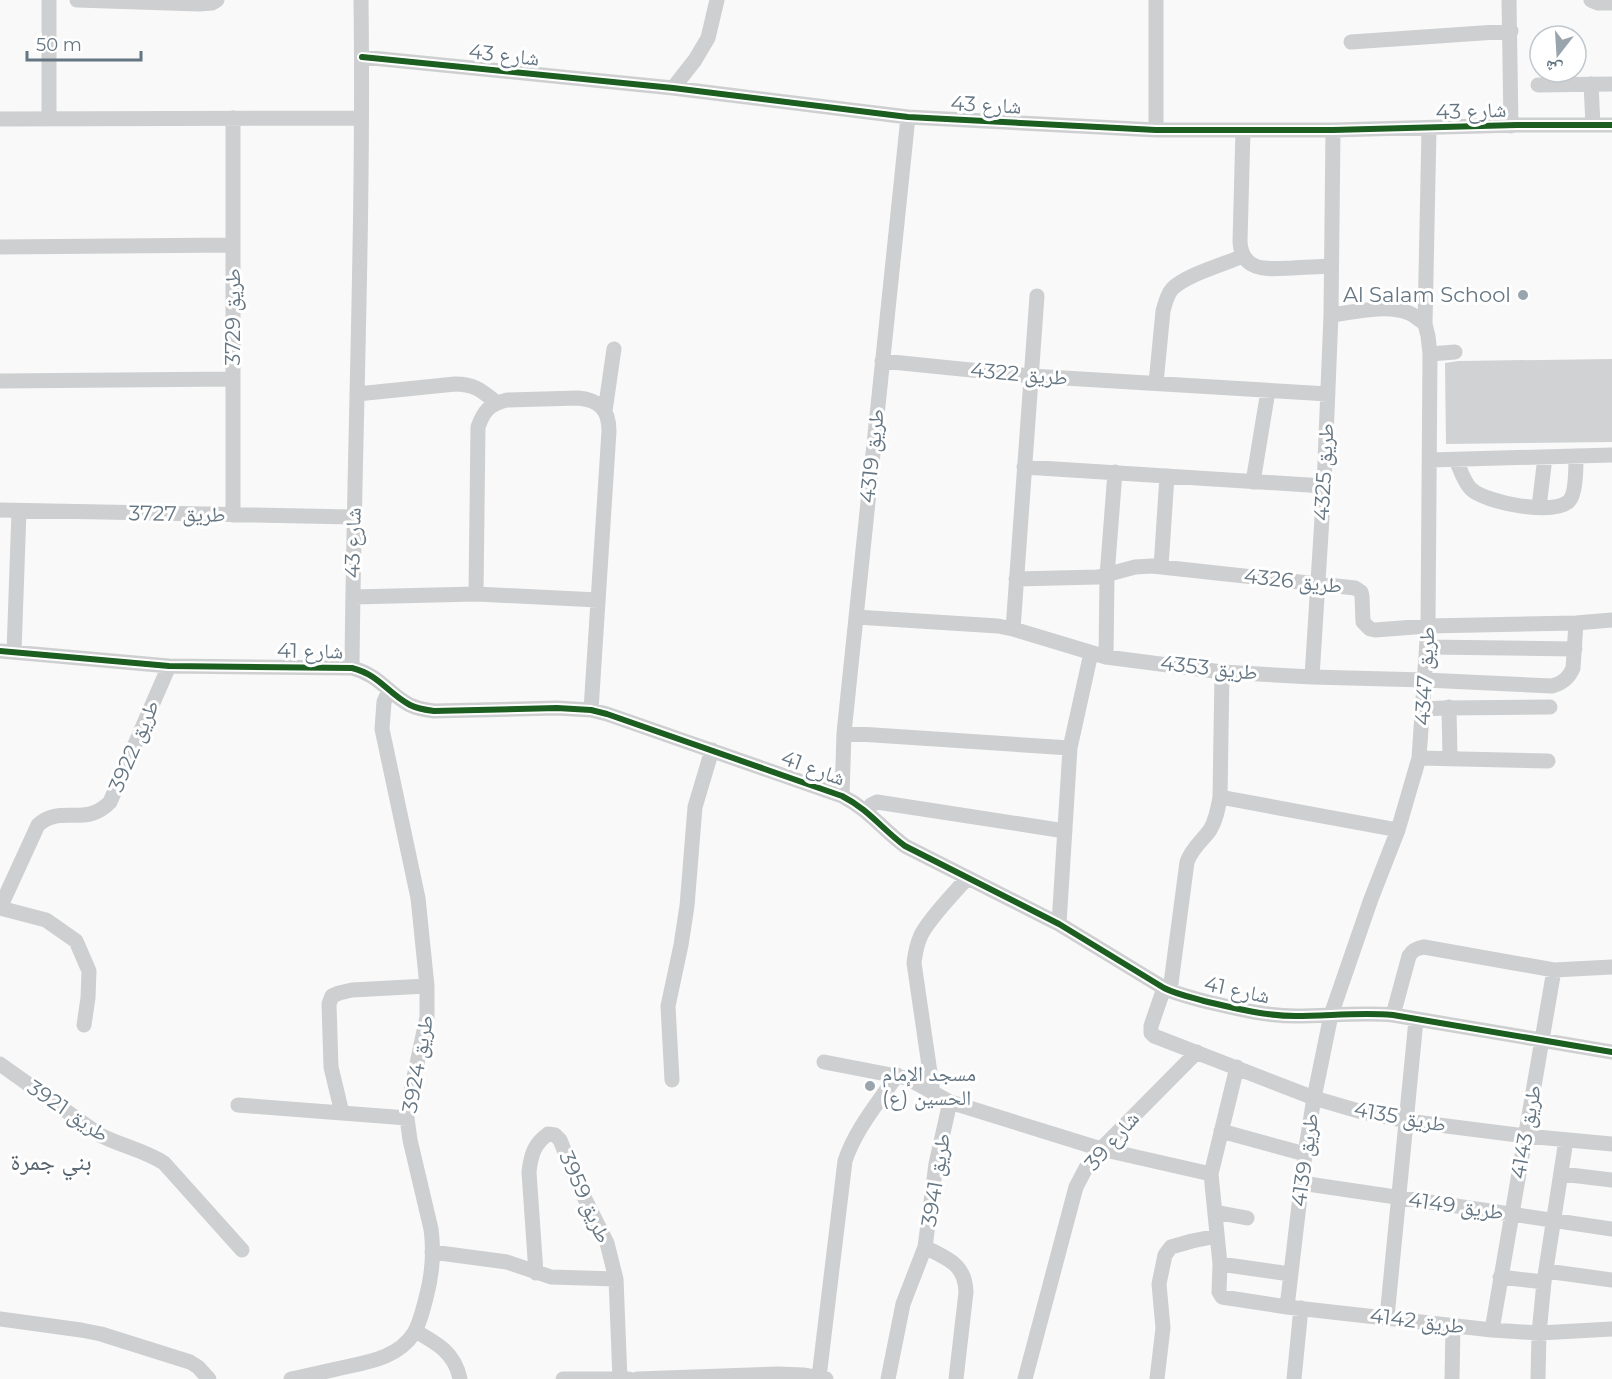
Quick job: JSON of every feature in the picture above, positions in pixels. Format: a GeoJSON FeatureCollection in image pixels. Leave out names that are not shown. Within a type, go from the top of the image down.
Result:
{"type":"FeatureCollection","features":[{"type":"Feature","properties":{"kind":"street"},"geometry":{"type":"LineString","coordinates":[[49,0],[49,118]]}},
{"type":"Feature","properties":{"kind":"street"},"geometry":{"type":"LineString","coordinates":[[77,0],[199,4],[212,3],[217,0]]}},
{"type":"Feature","properties":{"kind":"street","name":"شارع 43"},"geometry":{"type":"LineString","coordinates":[[352,668],[361,0]]}},
{"type":"Feature","properties":{"kind":"street"},"geometry":{"type":"LineString","coordinates":[[673,88],[695,60],[708,38],[717,0]]}},
{"type":"Feature","properties":{"kind":"street"},"geometry":{"type":"LineString","coordinates":[[1156,0],[1156,130]]}},
{"type":"Feature","properties":{"kind":"street"},"geometry":{"type":"LineString","coordinates":[[1509,0],[1511,126]]}},
{"type":"Feature","properties":{"kind":"street"},"geometry":{"type":"LineString","coordinates":[[1591,0],[1598,3],[1612,3]]}},
{"type":"Feature","properties":{"kind":"street"},"geometry":{"type":"LineString","coordinates":[[1351,42],[1510,31]]}},
{"type":"Feature","properties":{"kind":"street","name":"شارع 43"},"geometry":{"type":"LineString","coordinates":[[362,57],[673,88],[908,117],[1156,130],[1429,129],[1612,125]]}},
{"type":"Feature","properties":{"kind":"street"},"geometry":{"type":"LineString","coordinates":[[1591,84],[1593,125]]}},
{"type":"Feature","properties":{"kind":"street"},"geometry":{"type":"LineString","coordinates":[[1538,85],[1612,84]]}},
{"type":"Feature","properties":{"kind":"street","name":"طريق 4319"},"geometry":{"type":"LineString","coordinates":[[842,795],[844,733],[908,117]]}},
{"type":"Feature","properties":{"kind":"street"},"geometry":{"type":"LineString","coordinates":[[0,118],[361,118]]}},
{"type":"Feature","properties":{"kind":"street","name":"طريق 3729"},"geometry":{"type":"LineString","coordinates":[[233,118],[233,515]]}},
{"type":"Feature","properties":{"kind":"street","name":"طريق 4347"},"geometry":{"type":"LineString","coordinates":[[1331,1015],[1371,899],[1398,830],[1419,758],[1428,626],[1430,354],[1425,324],[1429,129]]}},
{"type":"Feature","properties":{"kind":"street"},"geometry":{"type":"LineString","coordinates":[[1243,130],[1240,242],[1243,256],[1248,262],[1262,268],[1331,266]]}},
{"type":"Feature","properties":{"kind":"street","name":"طريق 4325"},"geometry":{"type":"LineString","coordinates":[[1312,677],[1332,315],[1333,130]]}},
{"type":"Feature","properties":{"kind":"street"},"geometry":{"type":"LineString","coordinates":[[0,248],[233,245]]}},
{"type":"Feature","properties":{"kind":"street"},"geometry":{"type":"LineString","coordinates":[[1156,383],[1163,311],[1172,290],[1180,282],[1243,256]]}},
{"type":"Feature","properties":{"kind":"street"},"geometry":{"type":"LineString","coordinates":[[1013,629],[1037,296]]}},
{"type":"Feature","properties":{"kind":"street"},"geometry":{"type":"LineString","coordinates":[[1332,315],[1396,309],[1411,313],[1425,324]]}},
{"type":"Feature","properties":{"kind":"street"},"geometry":{"type":"LineString","coordinates":[[605,411],[614,349]]}},
{"type":"Feature","properties":{"kind":"street"},"geometry":{"type":"LineString","coordinates":[[1430,354],[1455,352]]}},
{"type":"Feature","properties":{"kind":"street","name":"طريق 4322"},"geometry":{"type":"LineString","coordinates":[[882,361],[1031,376],[1328,394]]}},
{"type":"Feature","properties":{"kind":"street"},"geometry":{"type":"LineString","coordinates":[[0,381],[233,380]]}},
{"type":"Feature","properties":{"kind":"street"},"geometry":{"type":"LineString","coordinates":[[357,394],[465,384],[474,386],[497,403]]}},
{"type":"Feature","properties":{"kind":"street"},"geometry":{"type":"LineString","coordinates":[[1254,482],[1268,391]]}},
{"type":"Feature","properties":{"kind":"street"},"geometry":{"type":"LineString","coordinates":[[476,594],[478,427],[482,417],[488,409],[507,400],[588,399],[598,404],[605,411],[609,421],[609,431],[591,711]]}},
{"type":"Feature","properties":{"kind":"street"},"geometry":{"type":"LineString","coordinates":[[1430,460],[1612,455]]}},
{"type":"Feature","properties":{"kind":"street"},"geometry":{"type":"LineString","coordinates":[[1456,460],[1470,488],[1480,495],[1524,507],[1539,507],[1568,503],[1575,481],[1576,456]]}},
{"type":"Feature","properties":{"kind":"street"},"geometry":{"type":"LineString","coordinates":[[1539,507],[1545,457]]}},
{"type":"Feature","properties":{"kind":"street"},"geometry":{"type":"LineString","coordinates":[[1024,467],[1324,486]]}},
{"type":"Feature","properties":{"kind":"street"},"geometry":{"type":"LineString","coordinates":[[1106,657],[1107,576],[1114,472]]}},
{"type":"Feature","properties":{"kind":"street"},"geometry":{"type":"LineString","coordinates":[[1161,567],[1167,476]]}},
{"type":"Feature","properties":{"kind":"street","name":"طريق 3727"},"geometry":{"type":"LineString","coordinates":[[0,510],[353,517]]}},
{"type":"Feature","properties":{"kind":"street"},"geometry":{"type":"LineString","coordinates":[[7,652],[19,511]]}},
{"type":"Feature","properties":{"kind":"street","name":"طريق 4326"},"geometry":{"type":"LineString","coordinates":[[1016,579],[1089,578],[1107,576],[1143,566],[1318,584],[1358,590],[1362,596],[1363,622],[1370,629],[1612,620]]}},
{"type":"Feature","properties":{"kind":"street"},"geometry":{"type":"LineString","coordinates":[[353,597],[476,594],[598,600]]}},
{"type":"Feature","properties":{"kind":"street","name":"طريق 4353"},"geometry":{"type":"LineString","coordinates":[[856,617],[990,625],[1013,629],[1106,657],[1222,672],[1552,686],[1560,684],[1571,674],[1576,623]]}},
{"type":"Feature","properties":{"kind":"street"},"geometry":{"type":"LineString","coordinates":[[1427,647],[1575,649]]}},
{"type":"Feature","properties":{"kind":"street","name":"شارع 41"},"geometry":{"type":"LineString","coordinates":[[7,652],[169,666],[352,668],[375,677],[410,705],[422,709],[434,711],[557,708],[591,711],[623,719],[842,795],[868,812],[886,831],[905,846],[1059,924],[1167,990],[1245,1011],[1294,1016],[1372,1013],[1393,1015],[1612,1052]]}},
{"type":"Feature","properties":{"kind":"street"},"geometry":{"type":"LineString","coordinates":[[1059,924],[1070,748],[1091,653]]}},
{"type":"Feature","properties":{"kind":"street","name":"طريق 3922"},"geometry":{"type":"LineString","coordinates":[[0,908],[38,825],[44,819],[51,816],[94,813],[103,809],[110,802],[169,666]]}},
{"type":"Feature","properties":{"kind":"street"},"geometry":{"type":"LineString","coordinates":[[1197,1052],[1154,1036],[1151,1033],[1151,1026],[1167,990],[1187,862],[1195,847],[1209,830],[1218,810],[1222,672]]}},
{"type":"Feature","properties":{"kind":"street","name":"طريق 3924"},"geometry":{"type":"LineString","coordinates":[[389,690],[384,702],[382,729],[418,898],[427,986],[427,1017],[407,1118],[431,1229],[432,1252],[427,1293],[415,1331]]}},
{"type":"Feature","properties":{"kind":"street"},"geometry":{"type":"LineString","coordinates":[[1423,709],[1551,707]]}},
{"type":"Feature","properties":{"kind":"street"},"geometry":{"type":"LineString","coordinates":[[1449,708],[1450,758]]}},
{"type":"Feature","properties":{"kind":"street"},"geometry":{"type":"LineString","coordinates":[[844,733],[1070,748]]}},
{"type":"Feature","properties":{"kind":"street"},"geometry":{"type":"LineString","coordinates":[[672,1080],[668,1006],[687,906],[695,807],[712,750]]}},
{"type":"Feature","properties":{"kind":"street"},"geometry":{"type":"LineString","coordinates":[[1419,758],[1548,761]]}},
{"type":"Feature","properties":{"kind":"street"},"geometry":{"type":"LineString","coordinates":[[1220,797],[1398,830]]}},
{"type":"Feature","properties":{"kind":"street"},"geometry":{"type":"LineString","coordinates":[[868,812],[871,805],[877,802],[1065,831]]}},
{"type":"Feature","properties":{"kind":"street"},"geometry":{"type":"LineString","coordinates":[[933,1093],[914,963],[916,949],[930,923],[967,878]]}},
{"type":"Feature","properties":{"kind":"street"},"geometry":{"type":"LineString","coordinates":[[0,908],[46,920],[76,941],[89,971],[84,1024]]}},
{"type":"Feature","properties":{"kind":"street"},"geometry":{"type":"LineString","coordinates":[[1393,1015],[1409,956],[1419,948],[1554,970],[1612,967]]}},
{"type":"Feature","properties":{"kind":"street"},"geometry":{"type":"LineString","coordinates":[[1542,1040],[1554,970]]}},
{"type":"Feature","properties":{"kind":"street"},"geometry":{"type":"LineString","coordinates":[[342,1113],[332,1067],[329,1004],[332,996],[351,990],[427,986]]}},
{"type":"Feature","properties":{"kind":"street","name":"طريق 4139"},"geometry":{"type":"LineString","coordinates":[[1294,1379],[1294,1307],[1290,1274],[1305,1154],[1331,1015]]}},
{"type":"Feature","properties":{"kind":"street"},"geometry":{"type":"LineString","coordinates":[[1387,1317],[1416,1020]]}},
{"type":"Feature","properties":{"kind":"street","name":"طريق 4143"},"geometry":{"type":"LineString","coordinates":[[1492,1330],[1542,1040]]}},
{"type":"Feature","properties":{"kind":"street","name":"طريق 4135"},"geometry":{"type":"LineString","coordinates":[[1197,1052],[1314,1098],[1362,1112],[1407,1121],[1612,1144]]}},
{"type":"Feature","properties":{"kind":"street","name":"شارع 39"},"geometry":{"type":"LineString","coordinates":[[1025,1379],[1076,1187],[1086,1168],[1101,1149],[1197,1052]]}},
{"type":"Feature","properties":{"kind":"street"},"geometry":{"type":"LineString","coordinates":[[824,1062],[907,1078],[950,1102],[1101,1149],[1211,1174]]}},
{"type":"Feature","properties":{"kind":"street","name":"طريق 3921"},"geometry":{"type":"LineString","coordinates":[[0,1064],[100,1135],[164,1163],[242,1250]]}},
{"type":"Feature","properties":{"kind":"street"},"geometry":{"type":"LineString","coordinates":[[1237,1068],[1211,1174],[1220,1264],[1290,1274]]}},
{"type":"Feature","properties":{"kind":"street"},"geometry":{"type":"LineString","coordinates":[[637,1379],[813,1377],[845,1161],[849,1148],[860,1129],[897,1076]]}},
{"type":"Feature","properties":{"kind":"street","name":"طريق 3941"},"geometry":{"type":"LineString","coordinates":[[950,1102],[936,1164],[925,1247],[954,1263],[962,1271],[966,1281],[956,1379]]}},
{"type":"Feature","properties":{"kind":"street"},"geometry":{"type":"LineString","coordinates":[[238,1105],[407,1118]]}},
{"type":"Feature","properties":{"kind":"street"},"geometry":{"type":"LineString","coordinates":[[1221,1131],[1305,1154]]}},
{"type":"Feature","properties":{"kind":"street","name":"طريق 3959"},"geometry":{"type":"LineString","coordinates":[[536,1273],[529,1172],[531,1156],[539,1140],[548,1134],[555,1135],[560,1140],[579,1189],[607,1243],[616,1279],[620,1379]]}},
{"type":"Feature","properties":{"kind":"street"},"geometry":{"type":"LineString","coordinates":[[1538,1379],[1539,1333],[1545,1277],[1566,1140]]}},
{"type":"Feature","properties":{"kind":"street"},"geometry":{"type":"LineString","coordinates":[[1562,1174],[1612,1180]]}},
{"type":"Feature","properties":{"kind":"street","name":"طريق 4149"},"geometry":{"type":"LineString","coordinates":[[1301,1183],[1612,1229]]}},
{"type":"Feature","properties":{"kind":"street"},"geometry":{"type":"LineString","coordinates":[[1215,1212],[1247,1218]]}},
{"type":"Feature","properties":{"kind":"street"},"geometry":{"type":"LineString","coordinates":[[1157,1379],[1163,1328],[1158,1284],[1165,1255],[1171,1247],[1217,1236]]}},
{"type":"Feature","properties":{"kind":"street"},"geometry":{"type":"LineString","coordinates":[[888,1379],[903,1304],[925,1247]]}},
{"type":"Feature","properties":{"kind":"street"},"geometry":{"type":"LineString","coordinates":[[432,1252],[497,1260],[551,1277],[616,1279]]}},
{"type":"Feature","properties":{"kind":"street","name":"طريق 4142"},"geometry":{"type":"LineString","coordinates":[[1220,1264],[1219,1293],[1222,1297],[1492,1330],[1539,1333],[1612,1329]]}},
{"type":"Feature","properties":{"kind":"street"},"geometry":{"type":"LineString","coordinates":[[1500,1277],[1612,1280]]}},
{"type":"Feature","properties":{"kind":"street"},"geometry":{"type":"LineString","coordinates":[[0,1319],[101,1334],[190,1362],[198,1367],[208,1379]]}},
{"type":"Feature","properties":{"kind":"street"},"geometry":{"type":"LineString","coordinates":[[1452,1379],[1453,1326]]}},
{"type":"Feature","properties":{"kind":"street"},"geometry":{"type":"LineString","coordinates":[[291,1379],[386,1357],[407,1342],[415,1331],[446,1350],[460,1379]]}},
{"type":"Feature","properties":{"kind":"street"},"geometry":{"type":"LineString","coordinates":[[563,1379],[632,1379]]}},
{"type":"Feature","properties":{"kind":"building"},"geometry":{"type":"Polygon","coordinates":[[[1612,359],[1612,442],[1446,444],[1445,363],[1612,359]]]}},
{"type":"Feature","properties":{"kind":"cycle path"},"geometry":{"type":"LineString","coordinates":[[362,57],[673,88],[908,117],[1156,130],[1333,130],[1612,125]]}},
{"type":"Feature","properties":{"kind":"cycle path"},"geometry":{"type":"LineString","coordinates":[[0,651],[169,666],[352,668],[370,675],[410,705],[425,710],[557,708],[591,710],[842,796],[860,807],[905,846],[1059,924],[1164,988],[1178,994],[1261,1013],[1284,1016],[1393,1015],[1612,1052]]}},
{"type":"Feature","properties":{"kind":"place","name":"Al Salam School"},"geometry":{"type":"Point","coordinates":[1523,295]}},
{"type":"Feature","properties":{"kind":"place","name":"مسجد الإمام الحسين (ع)"},"geometry":{"type":"Point","coordinates":[870,1086]}},
{"type":"Feature","properties":{"kind":"district","name":"بني جمرة"},"geometry":{"type":"Point","coordinates":[51,1162]}}]}
